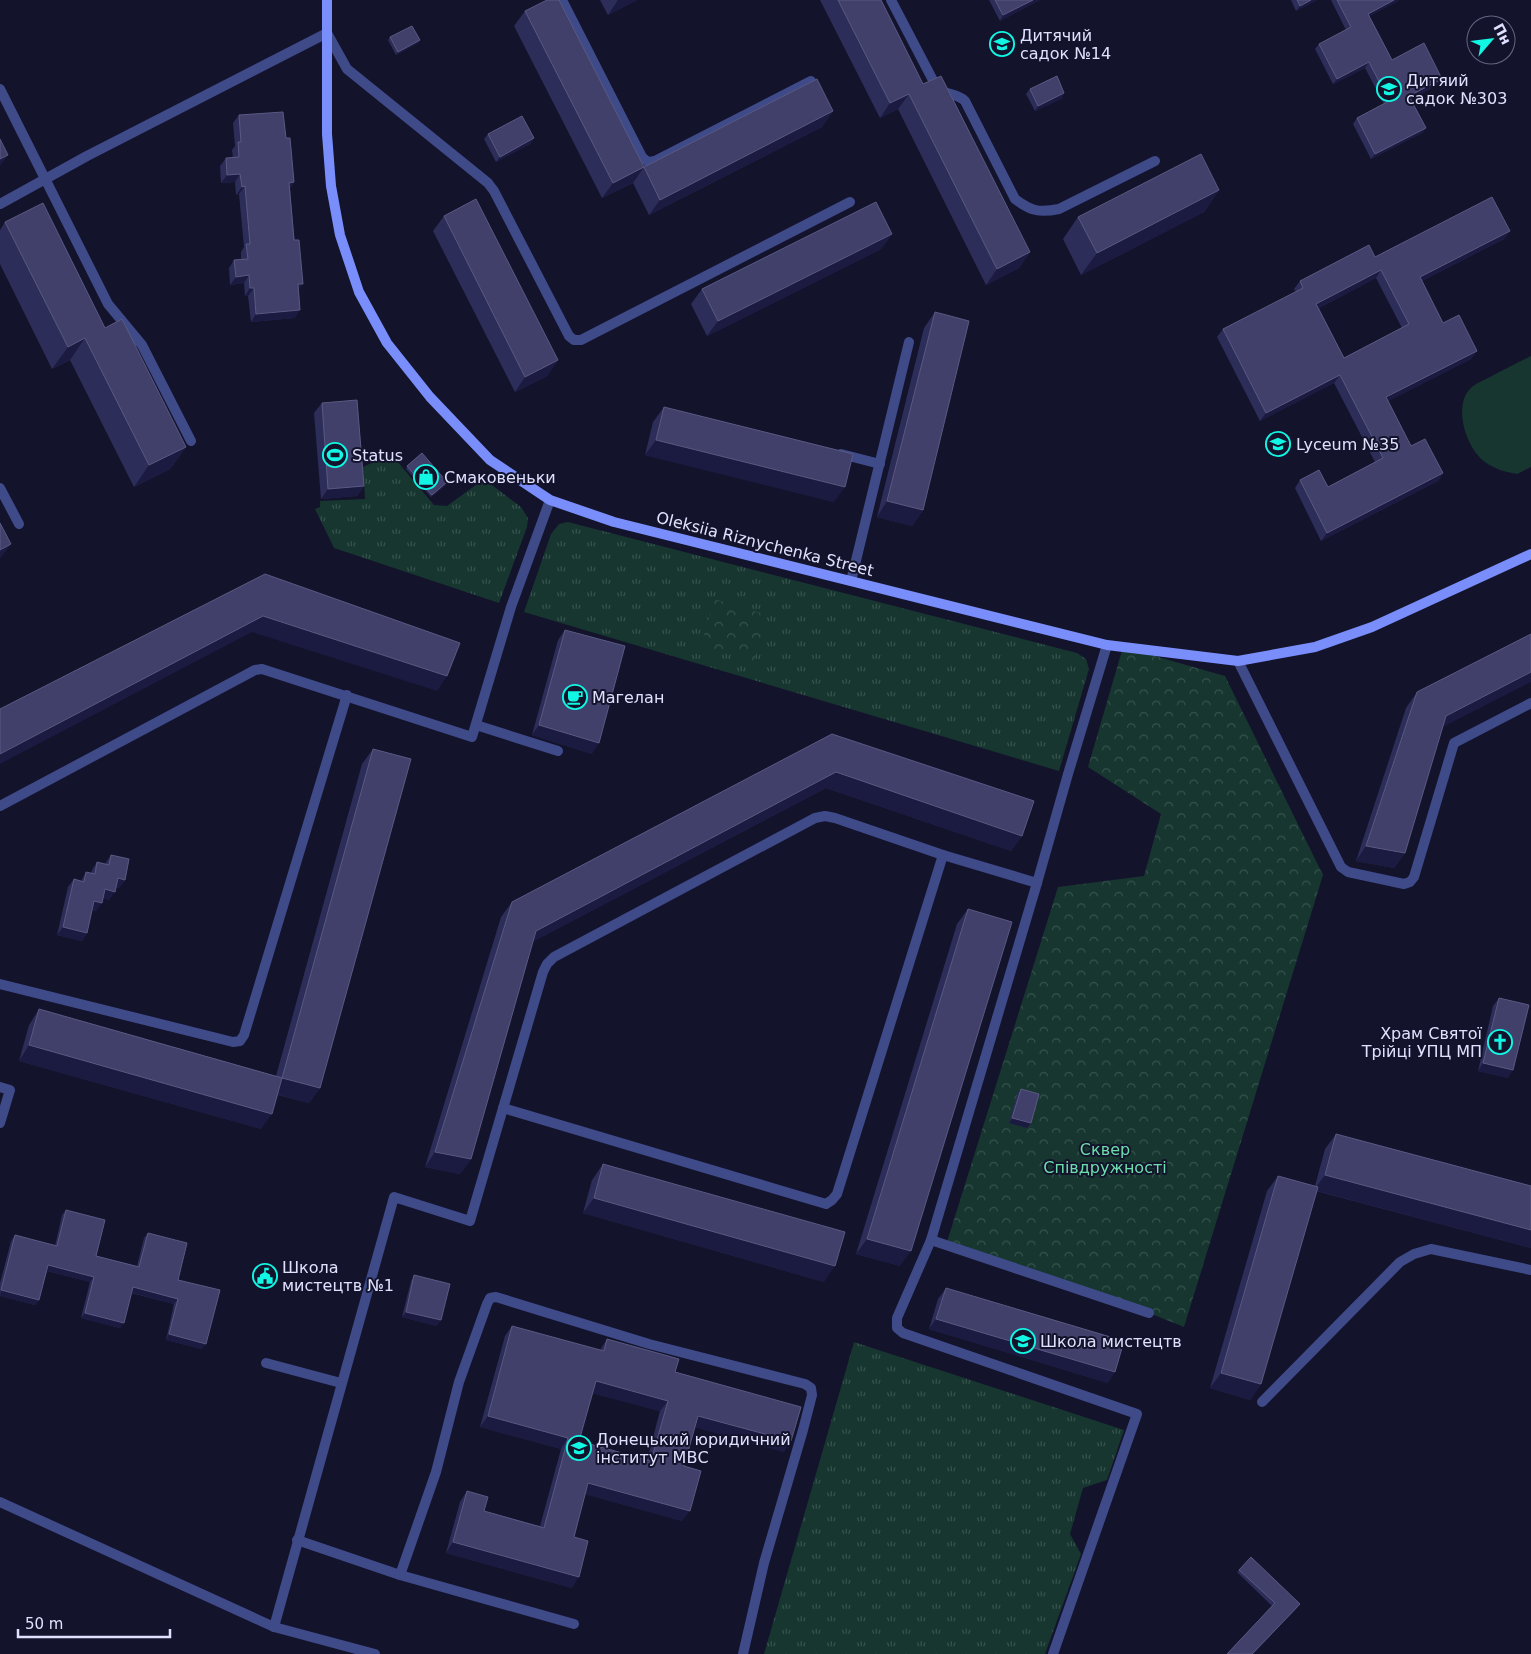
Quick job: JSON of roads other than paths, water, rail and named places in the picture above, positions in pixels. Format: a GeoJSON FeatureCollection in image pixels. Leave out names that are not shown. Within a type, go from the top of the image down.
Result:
{"type":"FeatureCollection","features":[{"type":"Feature","properties":{"kind":"street","name":"Oleksiia Riznychenka Street"},"geometry":{"type":"LineString","coordinates":[[326,0],[327,134],[331,186],[340,235],[359,292],[387,343],[430,397],[490,460],[550,500],[614,522],[1107,645],[1238,661],[1315,647],[1372,627],[1531,554]]}},
{"type":"Feature","properties":{"kind":"street"},"geometry":{"type":"LineString","coordinates":[[562,0],[642,157],[648,162],[655,161],[811,81]]}},
{"type":"Feature","properties":{"kind":"street"},"geometry":{"type":"LineString","coordinates":[[891,0],[937,88],[965,101],[1014,199],[1029,209],[1045,212],[1059,209],[1156,160]]}},
{"type":"Feature","properties":{"kind":"street"},"geometry":{"type":"LineString","coordinates":[[0,204],[327,33],[347,69],[488,183],[494,191],[569,336],[574,340],[582,340],[850,202]]}},
{"type":"Feature","properties":{"kind":"street"},"geometry":{"type":"LineString","coordinates":[[0,89],[108,304],[142,345],[191,441]]}},
{"type":"Feature","properties":{"kind":"street"},"geometry":{"type":"LineString","coordinates":[[851,581],[909,342]]}},
{"type":"Feature","properties":{"kind":"street"},"geometry":{"type":"LineString","coordinates":[[833,452],[880,464]]}},
{"type":"Feature","properties":{"kind":"street"},"geometry":{"type":"LineString","coordinates":[[0,488],[19,524]]}},
{"type":"Feature","properties":{"kind":"street"},"geometry":{"type":"LineString","coordinates":[[0,806],[255,670],[262,669],[347,695],[472,737],[511,607],[550,500]]}},
{"type":"Feature","properties":{"kind":"street"},"geometry":{"type":"LineString","coordinates":[[1053,1654],[1137,1414],[903,1333],[896,1328],[897,1318],[930,1240],[1107,645]]}},
{"type":"Feature","properties":{"kind":"street"},"geometry":{"type":"LineString","coordinates":[[1238,661],[1341,867],[1348,872],[1404,884],[1410,882],[1414,877],[1454,742],[1531,703]]}},
{"type":"Feature","properties":{"kind":"street"},"geometry":{"type":"LineString","coordinates":[[0,984],[233,1042],[240,1041],[244,1036],[347,695]]}},
{"type":"Feature","properties":{"kind":"street"},"geometry":{"type":"LineString","coordinates":[[476,725],[558,752]]}},
{"type":"Feature","properties":{"kind":"street"},"geometry":{"type":"LineString","coordinates":[[274,1627],[394,1197],[470,1221],[543,972],[547,964],[554,957],[814,818],[825,816],[943,855],[1037,883]]}},
{"type":"Feature","properties":{"kind":"street"},"geometry":{"type":"LineString","coordinates":[[503,1108],[826,1204],[837,1194],[943,855]]}},
{"type":"Feature","properties":{"kind":"street"},"geometry":{"type":"LineString","coordinates":[[0,1088],[10,1090],[0,1123]]}},
{"type":"Feature","properties":{"kind":"street"},"geometry":{"type":"LineString","coordinates":[[930,1240],[1149,1313]]}},
{"type":"Feature","properties":{"kind":"street"},"geometry":{"type":"LineString","coordinates":[[1262,1402],[1400,1262],[1414,1254],[1431,1249],[1531,1270]]}},
{"type":"Feature","properties":{"kind":"street"},"geometry":{"type":"LineString","coordinates":[[400,1575],[436,1472],[459,1382],[487,1304],[490,1298],[496,1297],[649,1344],[805,1384],[811,1388],[812,1395],[764,1563],[743,1654]]}},
{"type":"Feature","properties":{"kind":"street"},"geometry":{"type":"LineString","coordinates":[[266,1363],[341,1383]]}},
{"type":"Feature","properties":{"kind":"street"},"geometry":{"type":"LineString","coordinates":[[0,1502],[274,1627],[375,1654]]}},
{"type":"Feature","properties":{"kind":"street"},"geometry":{"type":"LineString","coordinates":[[298,1540],[400,1575],[574,1624]]}},
{"type":"Feature","properties":{"kind":"place","name":"Дитячий садок №14"},"geometry":{"type":"Point","coordinates":[1002,44]}},
{"type":"Feature","properties":{"kind":"place","name":"Дитяий садок №303"},"geometry":{"type":"Point","coordinates":[1389,89]}},
{"type":"Feature","properties":{"kind":"place","name":"Lyceum №35"},"geometry":{"type":"Point","coordinates":[1278,444]}},
{"type":"Feature","properties":{"kind":"place","name":"Status"},"geometry":{"type":"Point","coordinates":[335,455]}},
{"type":"Feature","properties":{"kind":"place","name":"Смаковеньки"},"geometry":{"type":"Point","coordinates":[426,477]}},
{"type":"Feature","properties":{"kind":"place","name":"Магелан"},"geometry":{"type":"Point","coordinates":[575,697]}},
{"type":"Feature","properties":{"kind":"place","name":"Храм Святої Трійці УПЦ МП"},"geometry":{"type":"Point","coordinates":[1500,1042]}},
{"type":"Feature","properties":{"kind":"place","name":"Школа мистецтв №1"},"geometry":{"type":"Point","coordinates":[265,1276]}},
{"type":"Feature","properties":{"kind":"place","name":"Школа мистецтв"},"geometry":{"type":"Point","coordinates":[1023,1341]}},
{"type":"Feature","properties":{"kind":"place","name":"Донецький юридичний інститут МВС"},"geometry":{"type":"Point","coordinates":[579,1448]}},
{"type":"Feature","properties":{"kind":"park label","name":"Сквер Співдружності"},"geometry":{"type":"Point","coordinates":[1105,1158]}}]}
